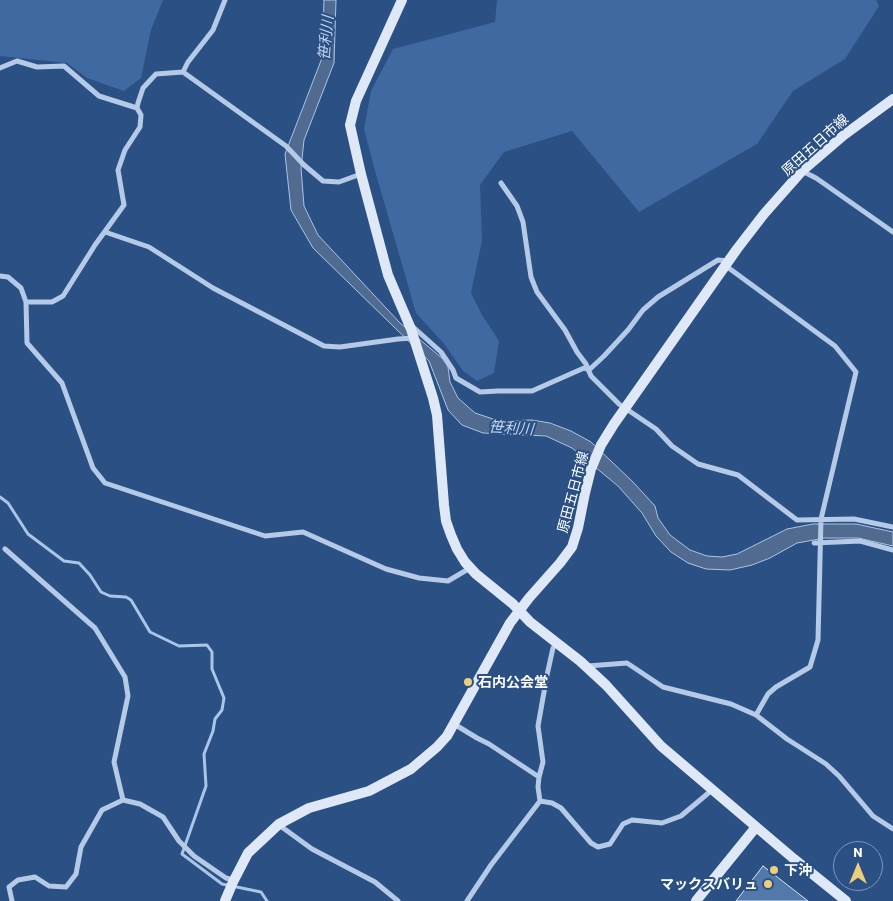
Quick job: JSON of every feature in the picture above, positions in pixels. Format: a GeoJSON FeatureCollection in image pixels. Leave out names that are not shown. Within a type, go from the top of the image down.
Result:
{"type":"FeatureCollection","features":[{"type":"Feature","properties":{"kind":"street"},"geometry":{"type":"LineString","coordinates":[[183,72],[188,62],[213,30],[225,0]]}},
{"type":"Feature","properties":{"kind":"street"},"geometry":{"type":"LineString","coordinates":[[402,0],[356,101],[350,125],[388,275],[410,329],[433,398],[437,415],[446,521],[457,549],[470,568],[487,584],[513,604],[530,622],[606,685],[651,736],[756,828],[846,901]]}},
{"type":"Feature","properties":{"kind":"street"},"geometry":{"type":"LineString","coordinates":[[0,68],[17,61],[36,67],[64,66],[100,96],[137,108]]}},
{"type":"Feature","properties":{"kind":"street"},"geometry":{"type":"LineString","coordinates":[[26,302],[52,302],[64,296],[95,244],[124,205],[118,170],[125,150],[140,127],[141,115],[137,108],[143,88],[156,74],[183,72],[286,146],[304,166],[323,181],[339,182],[361,174]]}},
{"type":"Feature","properties":{"kind":"street","name":"原田五日市線"},"geometry":{"type":"LineString","coordinates":[[224,901],[248,853],[279,824],[309,808],[369,790],[411,769],[447,736],[502,637],[519,611],[572,547],[592,465],[599,449],[625,408],[727,263],[764,214],[802,171],[844,135],[893,99]]}},
{"type":"Feature","properties":{"kind":"street"},"geometry":{"type":"LineString","coordinates":[[802,171],[816,178],[893,232]]}},
{"type":"Feature","properties":{"kind":"street"},"geometry":{"type":"LineString","coordinates":[[501,183],[517,206],[523,222],[531,276],[537,292],[564,330],[591,376],[619,404],[656,429],[672,446],[698,464],[738,475],[797,520],[854,519],[893,527]]}},
{"type":"Feature","properties":{"kind":"street"},"geometry":{"type":"LineString","coordinates":[[105,232],[149,247],[213,288],[324,346],[340,348],[398,339],[410,329]]}},
{"type":"Feature","properties":{"kind":"street"},"geometry":{"type":"LineString","coordinates":[[589,370],[628,330],[643,310],[658,297],[718,260],[727,263],[835,346],[856,372],[821,520],[818,541],[818,640],[810,668],[776,687],[768,694],[756,715]]}},
{"type":"Feature","properties":{"kind":"street"},"geometry":{"type":"LineString","coordinates":[[0,276],[8,277],[22,288],[26,302],[27,343],[62,383],[94,468],[105,483],[265,536],[303,532],[386,569],[419,578],[448,581],[470,568]]}},
{"type":"Feature","properties":{"kind":"street"},"geometry":{"type":"LineString","coordinates":[[410,329],[441,352],[456,378],[480,392],[532,391],[584,368],[589,370]]}},
{"type":"Feature","properties":{"kind":"street"},"geometry":{"type":"LineString","coordinates":[[818,541],[860,541],[893,550]]}},
{"type":"Feature","properties":{"kind":"street"},"geometry":{"type":"LineString","coordinates":[[5,549],[94,628],[125,677],[128,696],[114,762],[123,800]]}},
{"type":"Feature","properties":{"kind":"street"},"geometry":{"type":"LineString","coordinates":[[467,901],[540,801],[538,787],[543,762],[538,726],[547,675],[553,648],[556,643]]}},
{"type":"Feature","properties":{"kind":"street"},"geometry":{"type":"LineString","coordinates":[[585,666],[627,663],[663,687],[731,704],[756,715],[826,764],[839,776],[873,816],[893,829]]}},
{"type":"Feature","properties":{"kind":"street"},"geometry":{"type":"LineString","coordinates":[[454,724],[489,744],[539,777]]}},
{"type":"Feature","properties":{"kind":"street"},"geometry":{"type":"LineString","coordinates":[[540,801],[552,803],[561,808],[591,843],[598,847],[610,844],[622,824],[632,820],[662,823],[681,816],[712,790]]}},
{"type":"Feature","properties":{"kind":"street"},"geometry":{"type":"LineString","coordinates":[[12,901],[9,887],[18,880],[35,877],[49,886],[66,887],[76,874],[81,847],[102,810],[123,800],[140,804],[163,817],[194,856],[232,883]]}},
{"type":"Feature","properties":{"kind":"street"},"geometry":{"type":"LineString","coordinates":[[279,824],[312,849],[375,882],[398,901]]}},
{"type":"Feature","properties":{"kind":"street"},"geometry":{"type":"LineString","coordinates":[[696,901],[756,828]]}},
{"type":"Feature","properties":{"kind":"shaded area"},"geometry":{"type":"Polygon","coordinates":[[[0,0],[163,0],[151,30],[141,78],[124,91],[87,78],[67,63],[0,56],[0,0]]]}},
{"type":"Feature","properties":{"kind":"shaded area"},"geometry":{"type":"Polygon","coordinates":[[[497,0],[876,0],[879,6],[845,59],[793,91],[757,144],[639,212],[572,131],[504,152],[480,185],[482,241],[471,293],[482,315],[499,341],[494,373],[477,381],[463,371],[445,345],[416,313],[364,129],[371,91],[393,49],[495,22],[497,0]]]}},
{"type":"Feature","properties":{"kind":"water","name":"笹利川"},"geometry":{"type":"Polygon","coordinates":[[[324,0],[336,0],[334,63],[304,140],[301,168],[304,206],[318,235],[400,323],[443,359],[448,367],[450,382],[458,398],[475,413],[499,421],[532,420],[550,423],[571,431],[591,442],[655,506],[658,518],[670,535],[690,550],[707,556],[722,557],[737,554],[787,529],[813,524],[856,524],[893,532],[893,546],[858,538],[825,538],[797,543],[770,558],[752,565],[730,570],[706,569],[688,563],[671,552],[656,536],[642,513],[618,486],[572,448],[546,436],[483,433],[462,425],[448,410],[429,361],[313,248],[291,210],[285,154],[322,58],[324,0]]]}},
{"type":"Feature","properties":{"kind":"building","name":"マックスバリュ"},"geometry":{"type":"Polygon","coordinates":[[[763,866],[808,901],[736,901],[763,866]]]}},
{"type":"Feature","properties":{"kind":"waterway"},"geometry":{"type":"LineString","coordinates":[[0,497],[8,503],[28,534],[64,561],[79,563],[90,575],[101,592],[110,596],[126,597],[131,600],[150,632],[179,646],[207,645],[212,652],[212,669],[224,698],[222,710],[215,719],[213,731],[204,754],[206,786],[182,854],[222,884],[261,892],[267,901]]}},
{"type":"Feature","properties":{"kind":"place","name":"石内公会堂"},"geometry":{"type":"Point","coordinates":[468,682]}},
{"type":"Feature","properties":{"kind":"place","name":"下沖"},"geometry":{"type":"Point","coordinates":[774,870]}},
{"type":"Feature","properties":{"kind":"place","name":"マックスバリュ"},"geometry":{"type":"Point","coordinates":[768,884]}}]}
